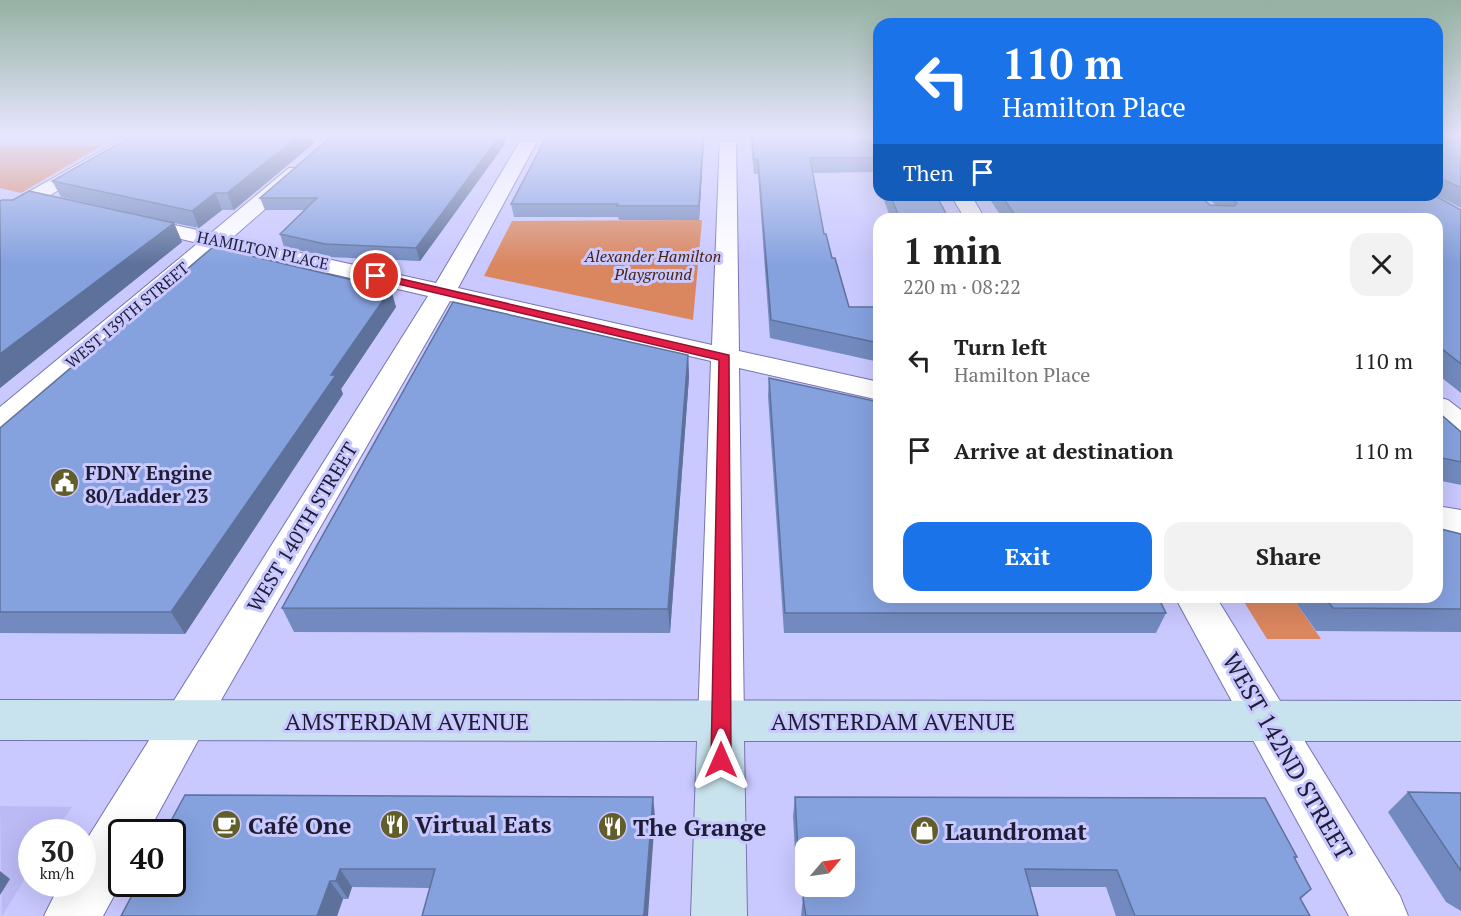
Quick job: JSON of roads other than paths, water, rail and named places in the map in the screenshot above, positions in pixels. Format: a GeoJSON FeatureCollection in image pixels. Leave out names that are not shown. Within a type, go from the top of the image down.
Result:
{"type":"FeatureCollection","features":[{"type":"Feature","properties":{"kind":"main road","name":"AMSTERDAM AVENUE"},"geometry":{"type":"LineString","coordinates":[[0,720],[1461,721]]}},
{"type":"Feature","properties":{"kind":"main road"},"geometry":{"type":"LineString","coordinates":[[720,916],[721,721]]}},
{"type":"Feature","properties":{"kind":"street"},"geometry":{"type":"LineString","coordinates":[[0,217],[17,196],[53,179]]}},
{"type":"Feature","properties":{"kind":"street","name":"WEST 139TH STREET"},"geometry":{"type":"LineString","coordinates":[[0,423],[288,179]]}},
{"type":"Feature","properties":{"kind":"street","name":"WEST 140TH STREET"},"geometry":{"type":"LineString","coordinates":[[72,916],[185,721],[444,291],[508,179]]}},
{"type":"Feature","properties":{"kind":"street"},"geometry":{"type":"LineString","coordinates":[[721,721],[727,179]]}},
{"type":"Feature","properties":{"kind":"street"},"geometry":{"type":"LineString","coordinates":[[17,196],[60,205]]}},
{"type":"Feature","properties":{"kind":"street","name":"HAMILTON PLACE"},"geometry":{"type":"LineString","coordinates":[[106,216],[873,390]]}},
{"type":"Feature","properties":{"kind":"street"},"geometry":{"type":"LineString","coordinates":[[1443,411],[1461,426]]}},
{"type":"Feature","properties":{"kind":"street"},"geometry":{"type":"LineString","coordinates":[[1443,519],[1461,523]]}},
{"type":"Feature","properties":{"kind":"street","name":"WEST 142ND STREET"},"geometry":{"type":"LineString","coordinates":[[1199,603],[1380,916]]}},
{"type":"Feature","properties":{"kind":"place","name":"FDNY Engine 80/Ladder 23"},"geometry":{"type":"Point","coordinates":[64,483]}},
{"type":"Feature","properties":{"kind":"place","name":"Virtual Eats"},"geometry":{"type":"Point","coordinates":[394,824]}},
{"type":"Feature","properties":{"kind":"place","name":"Café One"},"geometry":{"type":"Point","coordinates":[227,825]}},
{"type":"Feature","properties":{"kind":"place","name":"The Grange"},"geometry":{"type":"Point","coordinates":[612,827]}},
{"type":"Feature","properties":{"kind":"place","name":"Laundromat"},"geometry":{"type":"Point","coordinates":[924,831]}},
{"type":"Feature","properties":{"kind":"park label","name":"Alexander Hamilton Playground"},"geometry":{"type":"Point","coordinates":[653,265]}}]}
